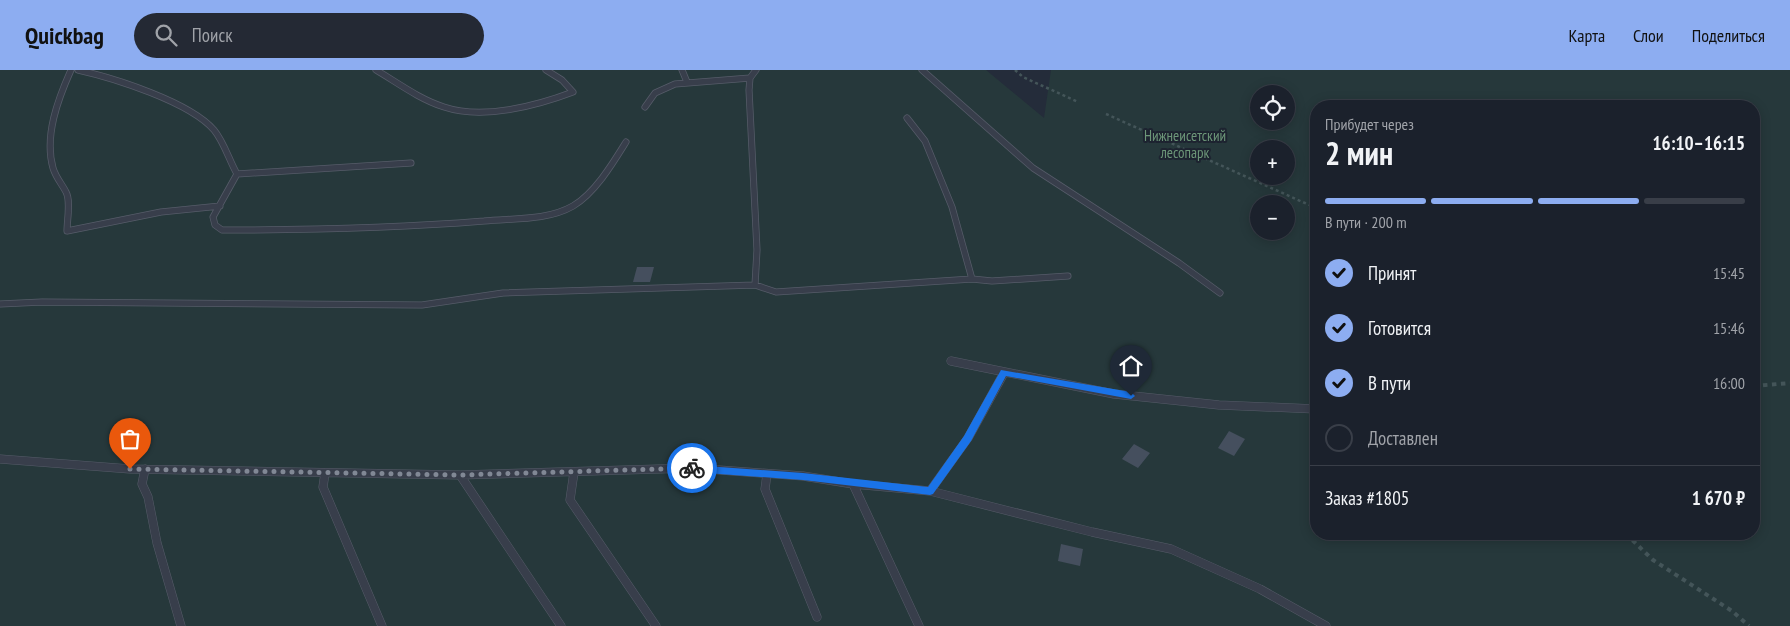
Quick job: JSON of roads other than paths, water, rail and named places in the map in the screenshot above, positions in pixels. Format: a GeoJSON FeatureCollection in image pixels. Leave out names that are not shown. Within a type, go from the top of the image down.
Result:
{"type":"FeatureCollection","features":[{"type":"Feature","properties":{"kind":"lane"},"geometry":{"type":"LineString","coordinates":[[71,70],[59,103],[50,148],[59,186],[67,193],[67,231],[161,212],[220,206]]}},
{"type":"Feature","properties":{"kind":"lane"},"geometry":{"type":"LineString","coordinates":[[78,70],[190,111],[213,129],[237,174]]}},
{"type":"Feature","properties":{"kind":"lane"},"geometry":{"type":"LineString","coordinates":[[376,70],[440,106],[456,111],[474,112],[520,106],[573,92],[562,80],[546,70]]}},
{"type":"Feature","properties":{"kind":"lane"},"geometry":{"type":"LineString","coordinates":[[682,70],[687,82]]}},
{"type":"Feature","properties":{"kind":"lane"},"geometry":{"type":"LineString","coordinates":[[755,285],[756,250],[750,78],[756,70]]}},
{"type":"Feature","properties":{"kind":"lane"},"geometry":{"type":"LineString","coordinates":[[922,70],[1033,168],[1156,247],[1220,293]]}},
{"type":"Feature","properties":{"kind":"lane"},"geometry":{"type":"LineString","coordinates":[[645,107],[655,93],[675,84],[750,78]]}},
{"type":"Feature","properties":{"kind":"lane"},"geometry":{"type":"LineString","coordinates":[[907,118],[925,142],[952,206],[972,279]]}},
{"type":"Feature","properties":{"kind":"lane"},"geometry":{"type":"LineString","coordinates":[[237,174],[213,217],[215,225],[222,230],[457,223],[521,218],[559,211],[574,206],[610,166],[626,142]]}},
{"type":"Feature","properties":{"kind":"lane"},"geometry":{"type":"LineString","coordinates":[[237,174],[410,163]]}},
{"type":"Feature","properties":{"kind":"lane"},"geometry":{"type":"LineString","coordinates":[[0,304],[42,302],[422,305],[502,293],[755,285],[776,292],[972,279],[992,281],[1068,276]]}},
{"type":"Feature","properties":{"kind":"lane"},"geometry":{"type":"LineString","coordinates":[[951,361],[1114,394],[1219,405],[1310,409]]}},
{"type":"Feature","properties":{"kind":"lane"},"geometry":{"type":"LineString","coordinates":[[930,491],[968,438],[1004,373]]}},
{"type":"Feature","properties":{"kind":"lane"},"geometry":{"type":"LineString","coordinates":[[0,459],[145,469],[460,475],[692,468],[930,491],[1092,532],[1171,549],[1260,588],[1326,626]]}},
{"type":"Feature","properties":{"kind":"lane"},"geometry":{"type":"LineString","coordinates":[[145,469],[142,484],[148,497],[157,543],[181,626]]}},
{"type":"Feature","properties":{"kind":"lane"},"geometry":{"type":"LineString","coordinates":[[574,472],[570,500],[656,626]]}},
{"type":"Feature","properties":{"kind":"lane"},"geometry":{"type":"LineString","coordinates":[[325,473],[323,487],[382,626]]}},
{"type":"Feature","properties":{"kind":"lane"},"geometry":{"type":"LineString","coordinates":[[767,474],[765,489],[817,617]]}},
{"type":"Feature","properties":{"kind":"lane"},"geometry":{"type":"LineString","coordinates":[[460,475],[561,626]]}},
{"type":"Feature","properties":{"kind":"lane"},"geometry":{"type":"LineString","coordinates":[[852,484],[919,626]]}},
{"type":"Feature","properties":{"kind":"park label","name":"Нижнеисетский лесопарк"},"geometry":{"type":"Point","coordinates":[1185,144]}}]}
